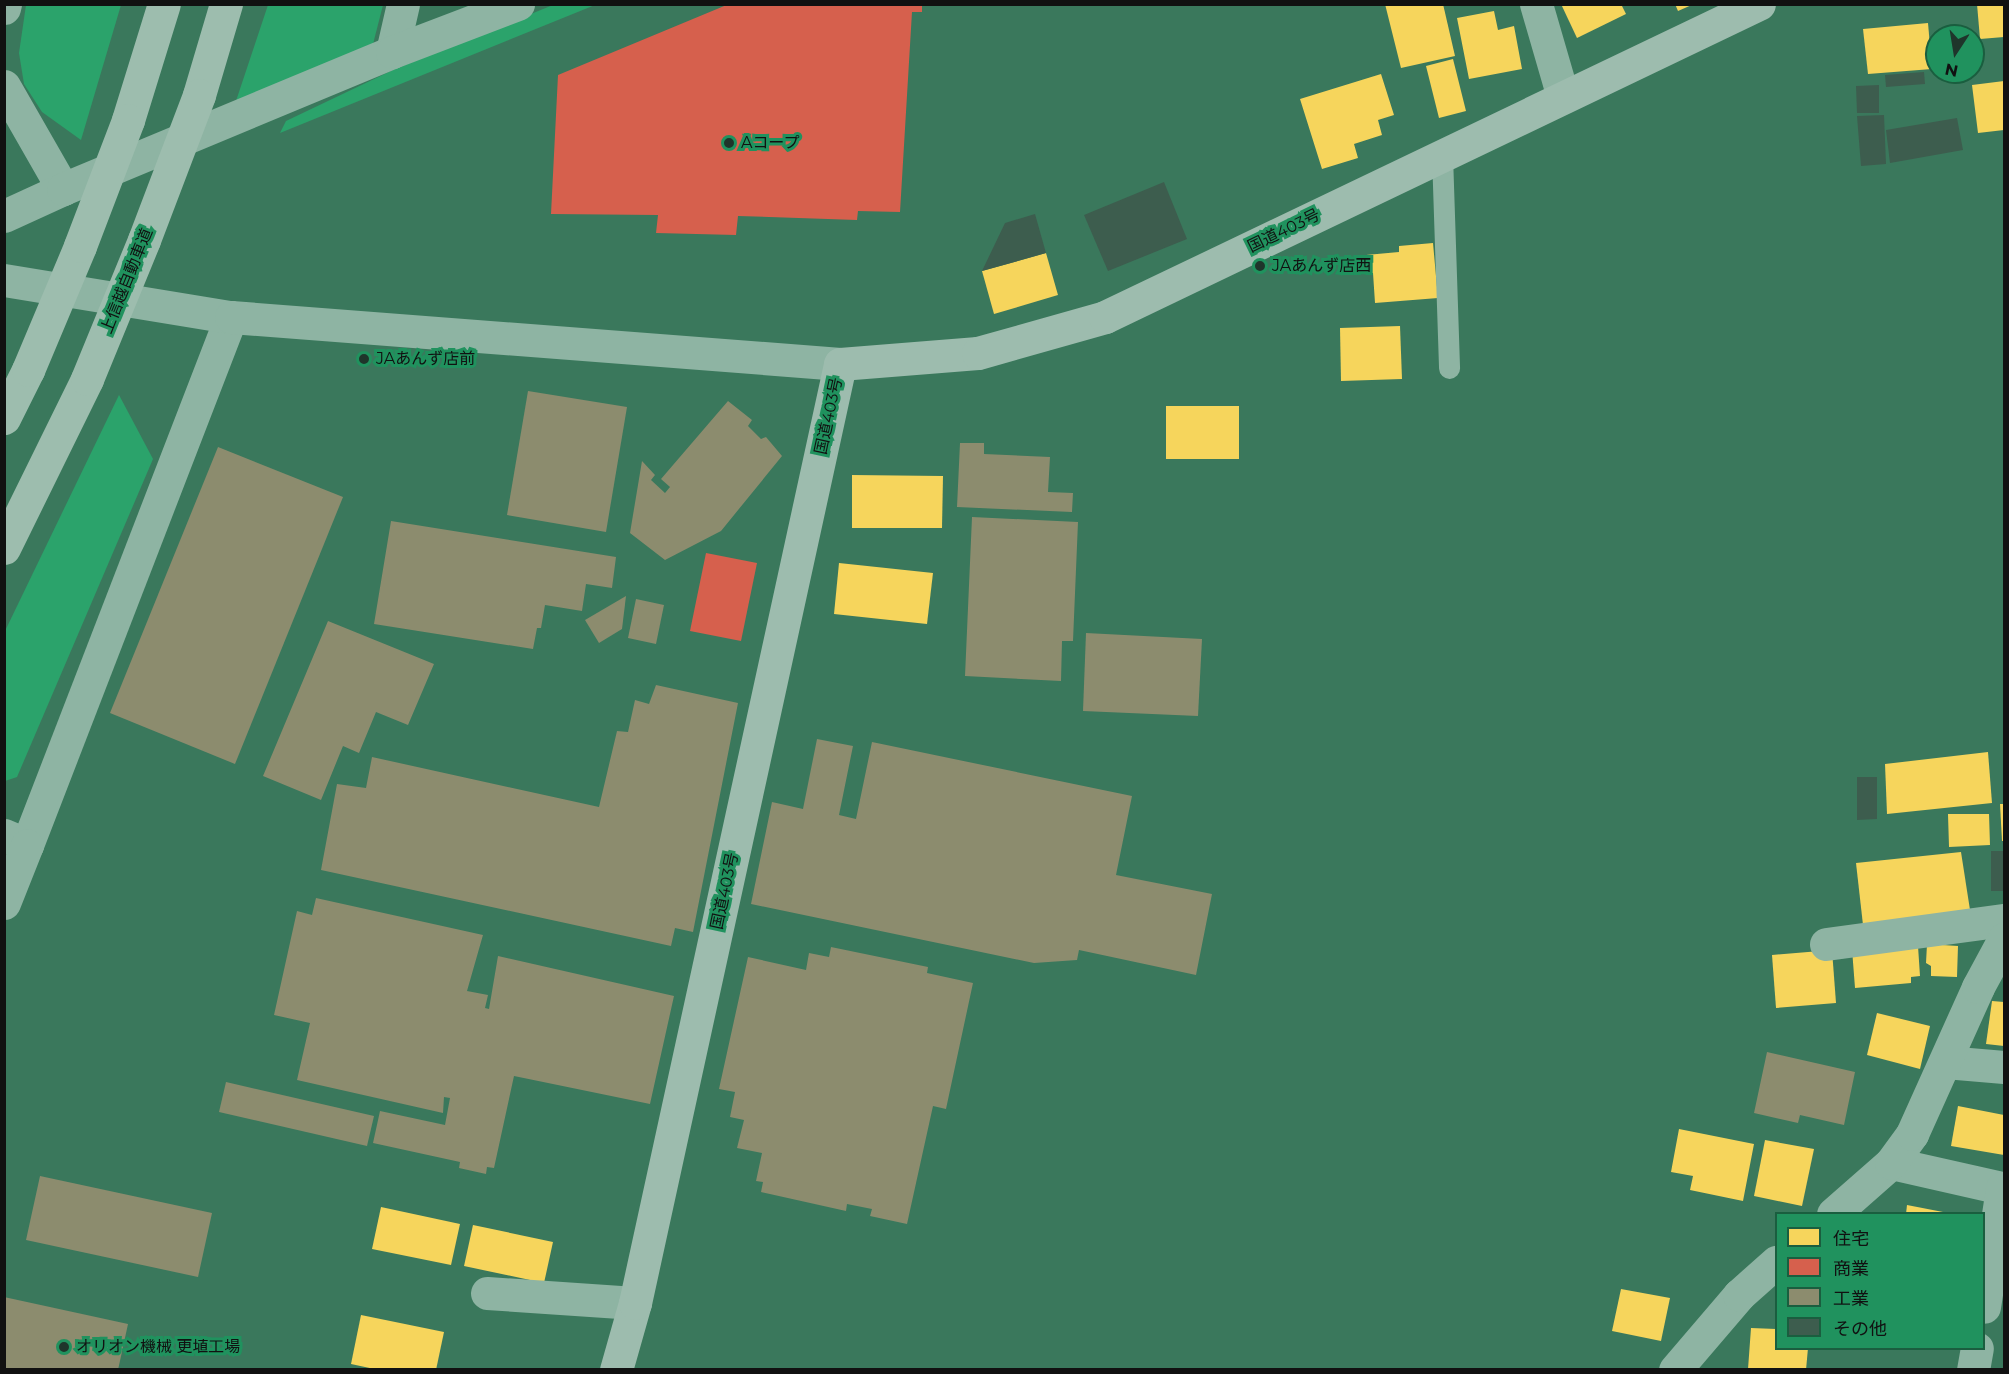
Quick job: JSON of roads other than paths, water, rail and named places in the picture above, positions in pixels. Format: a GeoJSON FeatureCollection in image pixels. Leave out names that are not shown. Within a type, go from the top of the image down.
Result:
{"type":"FeatureCollection","features":[{"type":"Feature","properties":{"kind":"highway"},"geometry":{"type":"LineString","coordinates":[[4,418],[28,370],[128,120],[164,4]]}},
{"type":"Feature","properties":{"kind":"highway","name":"上信越自動車道"},"geometry":{"type":"LineString","coordinates":[[4,548],[87,379],[144,240],[199,95],[226,4]]}},
{"type":"Feature","properties":{"kind":"highway","name":"国道403号"},"geometry":{"type":"LineString","coordinates":[[616,1370],[634,1303],[840,364],[978,353],[1105,317],[1759,4]]}},
{"type":"Feature","properties":{"kind":"street"},"geometry":{"type":"LineString","coordinates":[[392,52],[403,4]]}},
{"type":"Feature","properties":{"kind":"street"},"geometry":{"type":"LineString","coordinates":[[4,216],[63,189],[392,52],[518,4]]}},
{"type":"Feature","properties":{"kind":"street"},"geometry":{"type":"LineString","coordinates":[[1536,4],[1563,97]]}},
{"type":"Feature","properties":{"kind":"street"},"geometry":{"type":"LineString","coordinates":[[4,86],[63,189]]}},
{"type":"Feature","properties":{"kind":"street"},"geometry":{"type":"LineString","coordinates":[[4,280],[231,317],[840,364]]}},
{"type":"Feature","properties":{"kind":"street"},"geometry":{"type":"LineString","coordinates":[[4,903],[16,840],[231,317]]}},
{"type":"Feature","properties":{"kind":"street"},"geometry":{"type":"LineString","coordinates":[[1826,944],[2004,920]]}},
{"type":"Feature","properties":{"kind":"street"},"geometry":{"type":"LineString","coordinates":[[1835,1212],[1891,1163],[1912,1134],[1978,987],[2004,939]]}},
{"type":"Feature","properties":{"kind":"street"},"geometry":{"type":"LineString","coordinates":[[1945,1062],[2004,1067]]}},
{"type":"Feature","properties":{"kind":"street"},"geometry":{"type":"LineString","coordinates":[[1891,1163],[2002,1188],[1985,1294]]}},
{"type":"Feature","properties":{"kind":"street"},"geometry":{"type":"LineString","coordinates":[[1675,1370],[1739,1295],[1775,1263]]}},
{"type":"Feature","properties":{"kind":"street"},"geometry":{"type":"LineString","coordinates":[[487,1293],[634,1303]]}},
{"type":"Feature","properties":{"kind":"street"},"geometry":{"type":"LineString","coordinates":[[1973,1370],[1977,1350]]}},
{"type":"Feature","properties":{"kind":"lane"},"geometry":{"type":"LineString","coordinates":[[1442,155],[1449,368]]}},
{"type":"Feature","properties":{"kind":"place","name":"Aコープ"},"geometry":{"type":"Point","coordinates":[729,143]}},
{"type":"Feature","properties":{"kind":"place","name":"JAあんず店西"},"geometry":{"type":"Point","coordinates":[1260,266]}},
{"type":"Feature","properties":{"kind":"place","name":"JAあんず店前"},"geometry":{"type":"Point","coordinates":[364,359]}},
{"type":"Feature","properties":{"kind":"place","name":"オリオン機械 更埴工場"},"geometry":{"type":"Point","coordinates":[64,1347]}}]}
